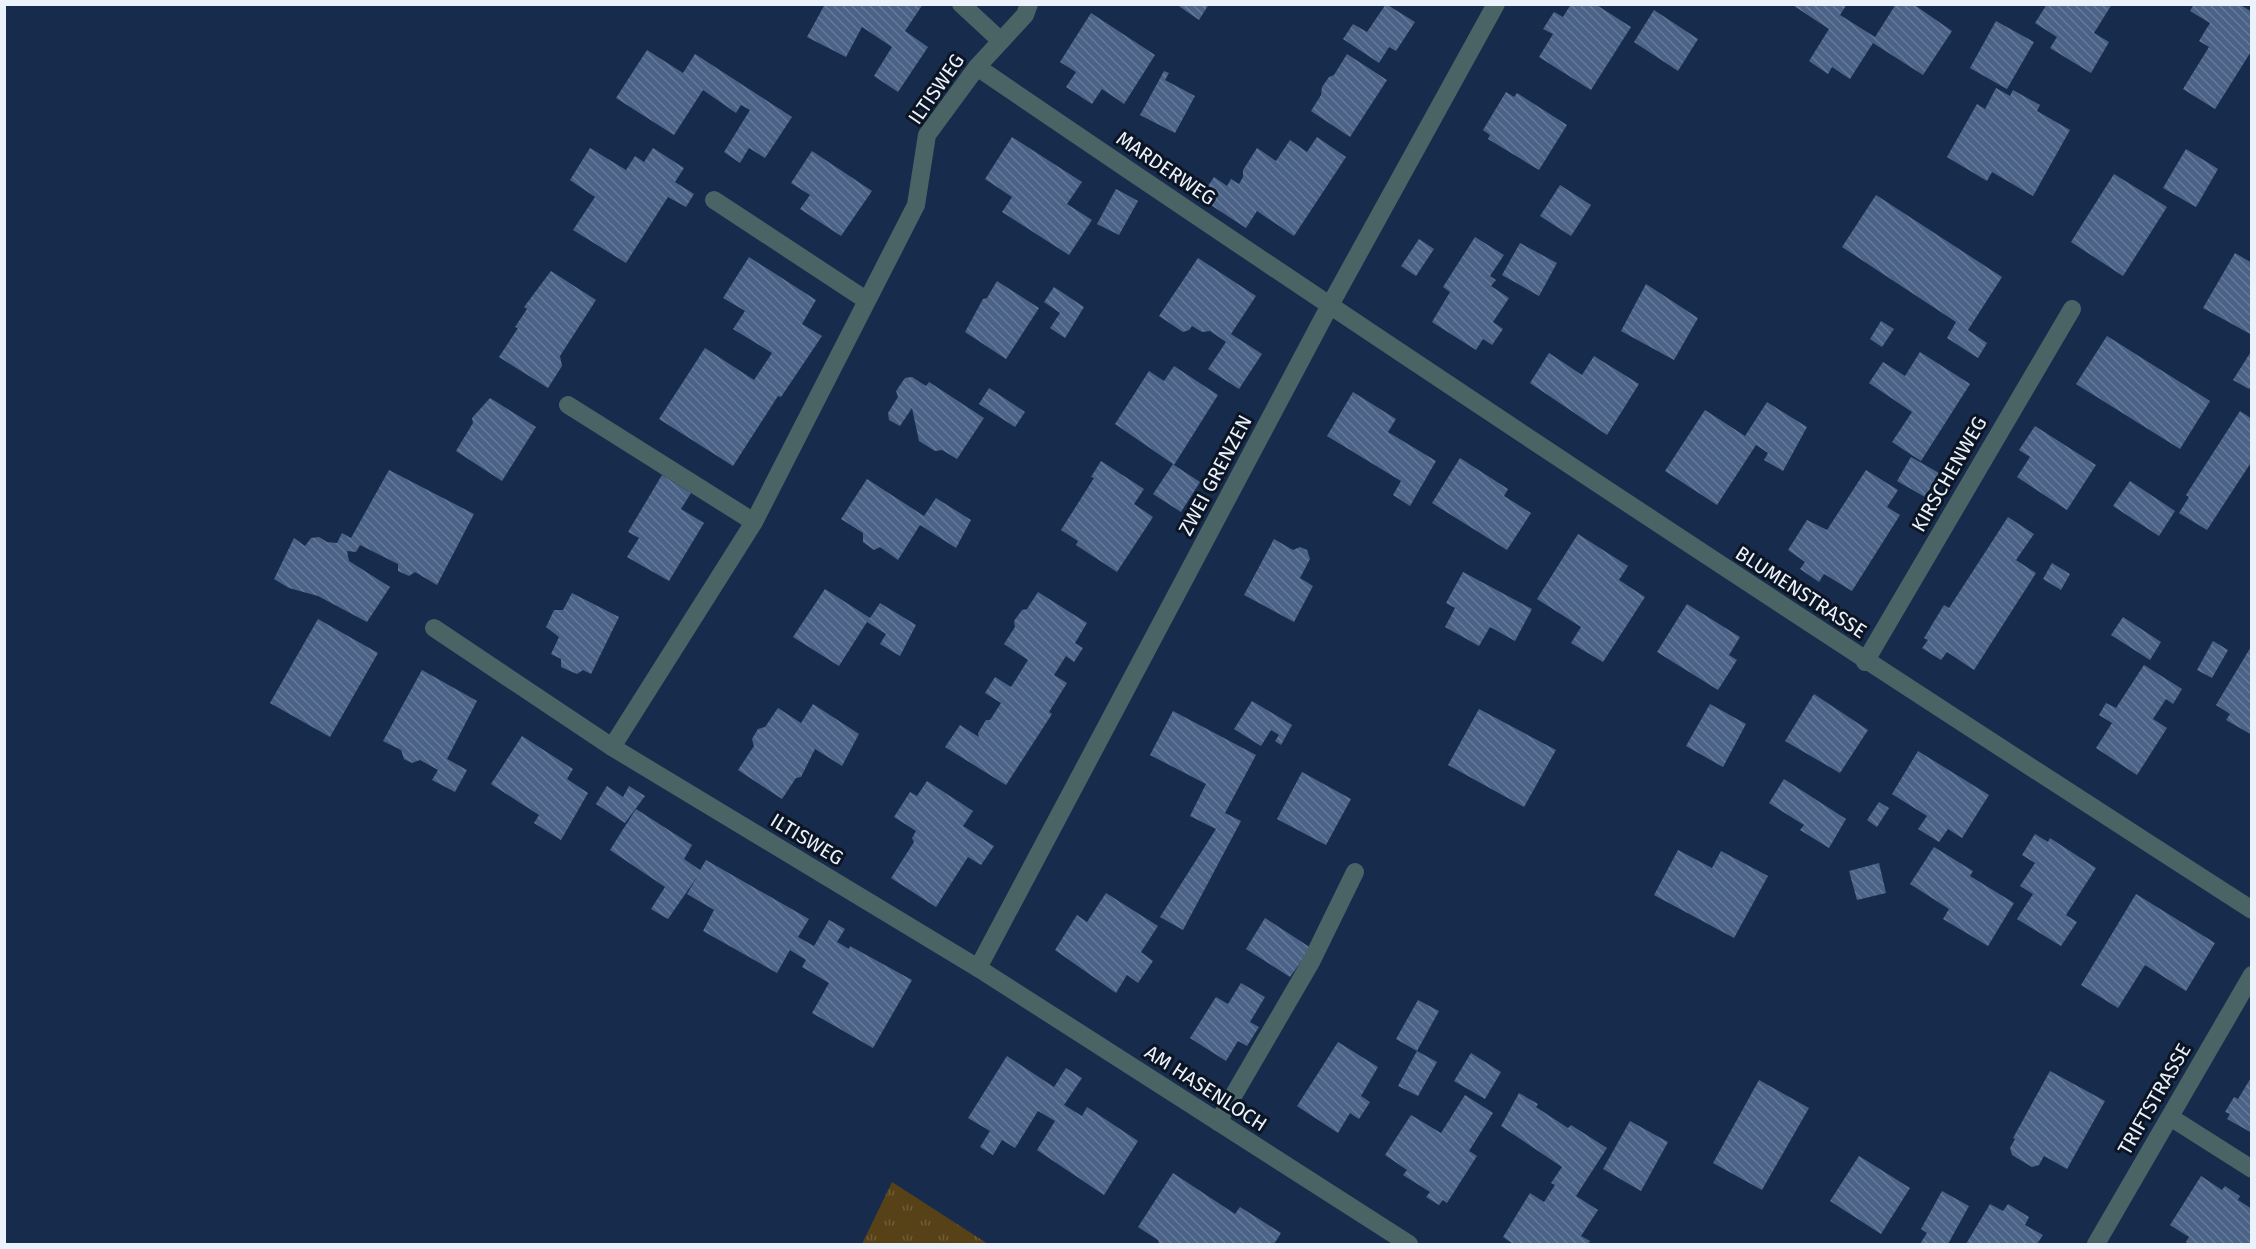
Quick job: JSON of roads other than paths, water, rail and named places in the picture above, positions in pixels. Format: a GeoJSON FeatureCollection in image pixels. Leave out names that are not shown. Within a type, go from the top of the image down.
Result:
{"type":"FeatureCollection","features":[{"type":"Feature","properties":{"kind":"street"},"geometry":{"type":"LineString","coordinates":[[961,4],[1001,40]]}},
{"type":"Feature","properties":{"kind":"street","name":"ILTISWEG"},"geometry":{"type":"LineString","coordinates":[[612,747],[754,522],[916,205],[927,135],[977,67],[1025,15],[1029,4]]}},
{"type":"Feature","properties":{"kind":"street","name":"ZWEI GRENZEN"},"geometry":{"type":"LineString","coordinates":[[978,968],[1329,307],[1496,4]]}},
{"type":"Feature","properties":{"kind":"street","name":"MARDERWEG"},"geometry":{"type":"LineString","coordinates":[[977,67],[1329,307]]}},
{"type":"Feature","properties":{"kind":"street"},"geometry":{"type":"LineString","coordinates":[[714,200],[866,300]]}},
{"type":"Feature","properties":{"kind":"street","name":"BLUMENSTRASSE"},"geometry":{"type":"LineString","coordinates":[[1329,307],[1865,662],[2252,910]]}},
{"type":"Feature","properties":{"kind":"street","name":"KIRSCHENWEG"},"geometry":{"type":"LineString","coordinates":[[1865,662],[2072,309]]}},
{"type":"Feature","properties":{"kind":"street"},"geometry":{"type":"LineString","coordinates":[[568,405],[754,522]]}},
{"type":"Feature","properties":{"kind":"street","name":"ILTISWEG"},"geometry":{"type":"LineString","coordinates":[[434,628],[612,747],[978,968]]}},
{"type":"Feature","properties":{"kind":"street"},"geometry":{"type":"LineString","coordinates":[[1218,1122],[1311,962],[1355,872]]}},
{"type":"Feature","properties":{"kind":"street","name":"AM HASENLOCH"},"geometry":{"type":"LineString","coordinates":[[978,968],[1409,1245]]}},
{"type":"Feature","properties":{"kind":"street","name":"TRIFTSTRASSE"},"geometry":{"type":"LineString","coordinates":[[2096,1245],[2252,975]]}},
{"type":"Feature","properties":{"kind":"street"},"geometry":{"type":"LineString","coordinates":[[2170,1117],[2252,1169]]}}]}
